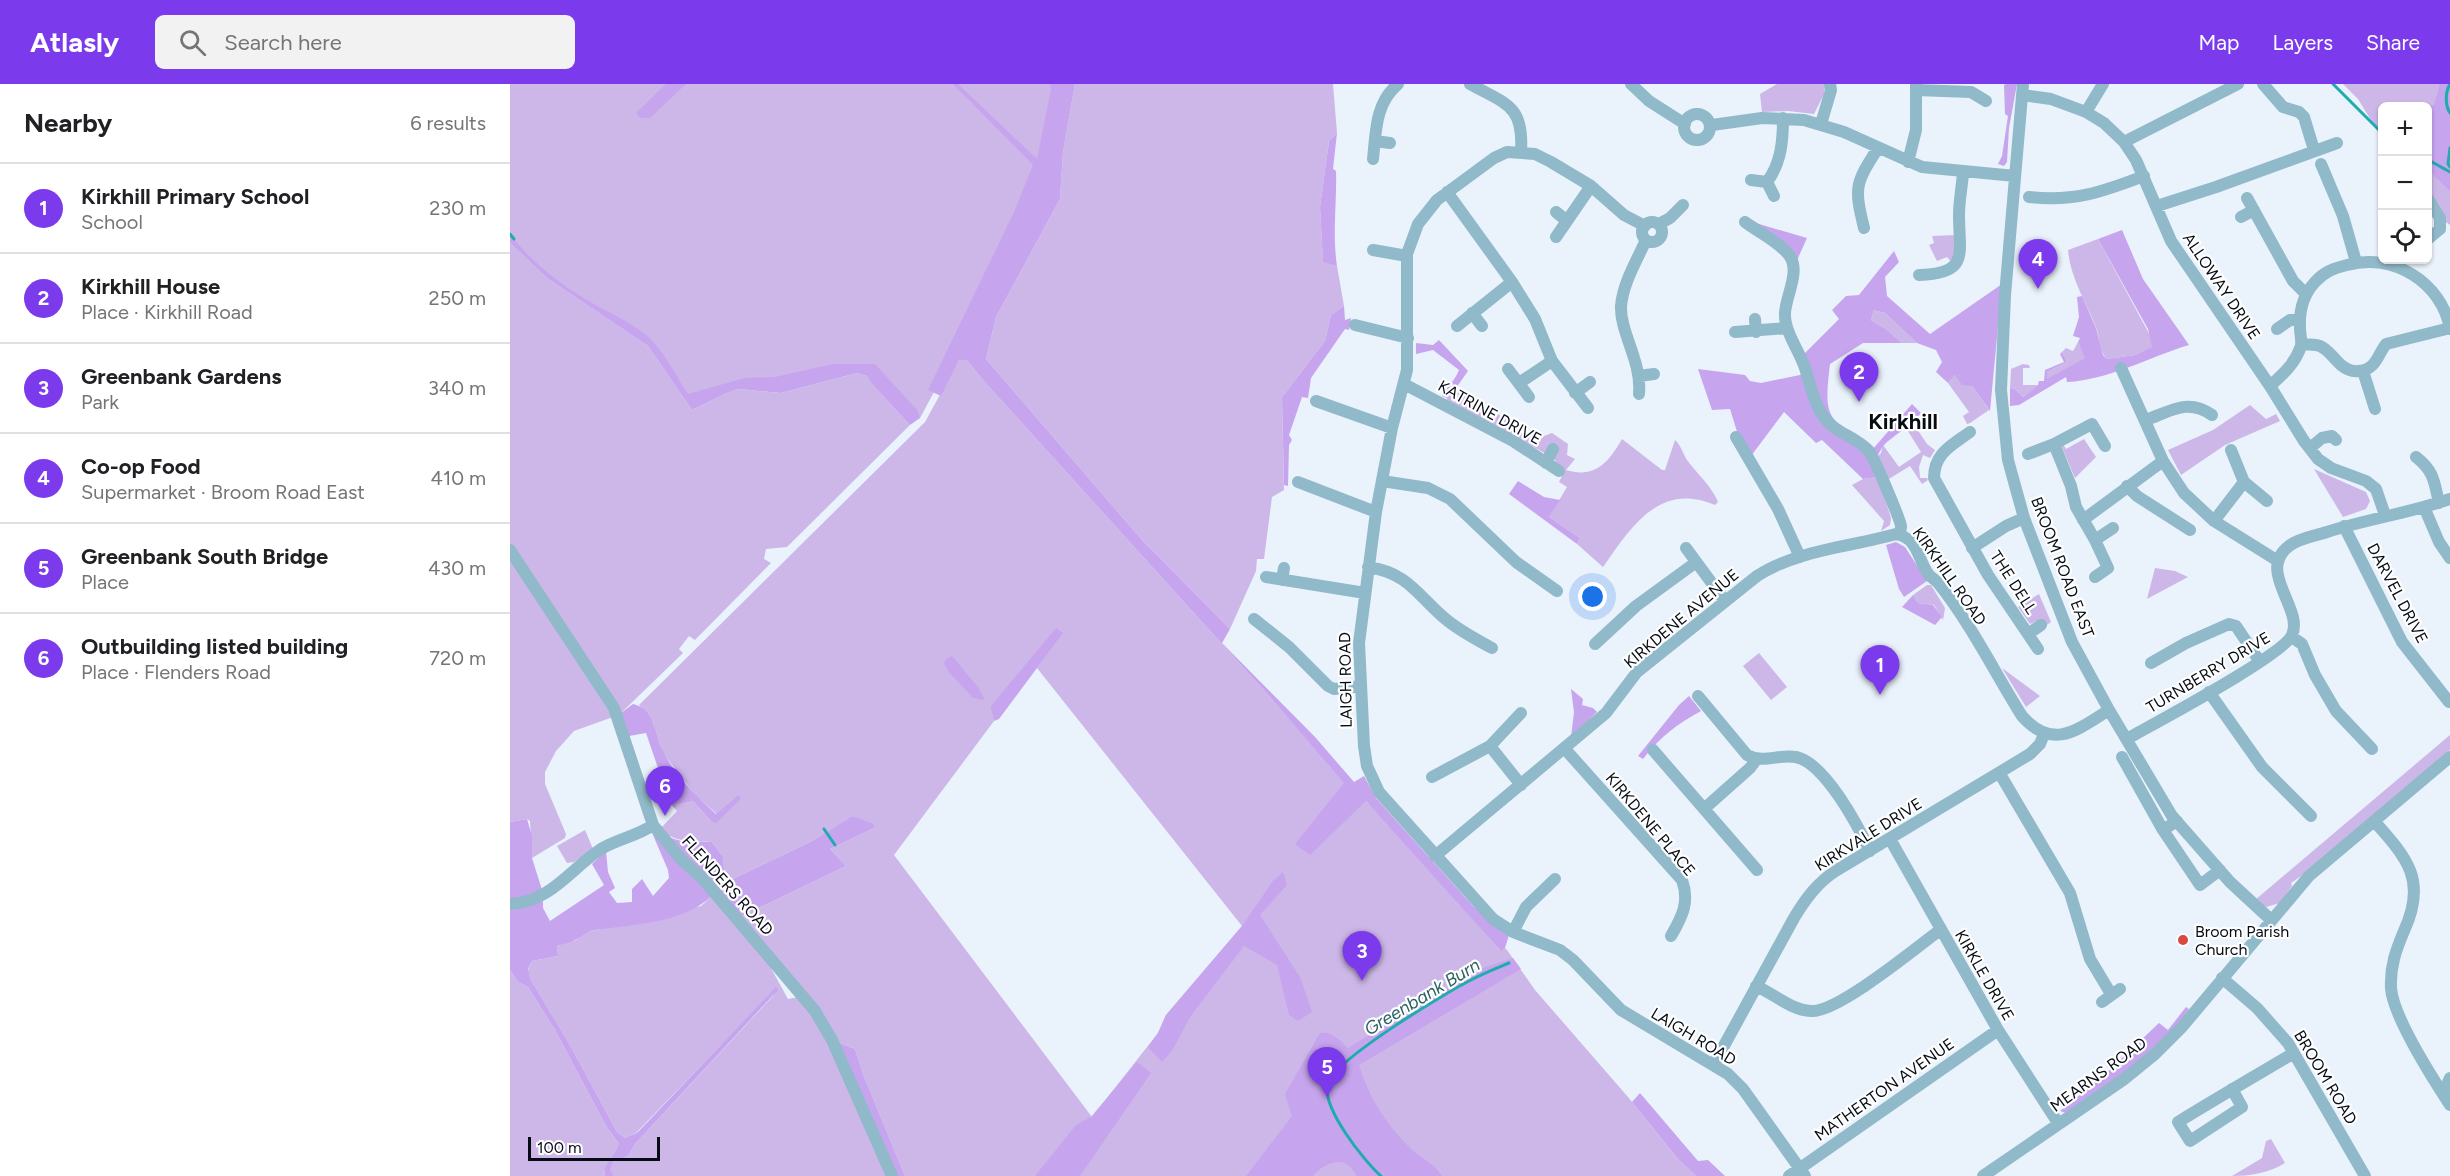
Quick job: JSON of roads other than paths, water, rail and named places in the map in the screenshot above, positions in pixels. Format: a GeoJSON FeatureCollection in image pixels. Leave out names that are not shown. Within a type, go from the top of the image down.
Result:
{"type":"FeatureCollection","features":[{"type":"Feature","properties":{"kind":"street"},"geometry":{"type":"LineString","coordinates":[[1373,159],[1379,112],[1384,100],[1398,84]]}},
{"type":"Feature","properties":{"kind":"street"},"geometry":{"type":"LineString","coordinates":[[1470,84],[1513,109],[1520,121],[1521,152],[1535,154],[1591,186],[1624,215],[1645,226]]}},
{"type":"Feature","properties":{"kind":"street"},"geometry":{"type":"LineString","coordinates":[[1631,84],[1649,101],[1685,124]]}},
{"type":"Feature","properties":{"kind":"street"},"geometry":{"type":"LineString","coordinates":[[1821,124],[1831,90],[1830,84]]}},
{"type":"Feature","properties":{"kind":"street"},"geometry":{"type":"LineString","coordinates":[[2086,112],[2103,84]]}},
{"type":"Feature","properties":{"kind":"street"},"geometry":{"type":"LineString","coordinates":[[2124,142],[2238,84]]}},
{"type":"Feature","properties":{"kind":"street"},"geometry":{"type":"LineString","coordinates":[[2263,84],[2283,107],[2300,112],[2304,117],[2314,150]]}},
{"type":"Feature","properties":{"kind":"street"},"geometry":{"type":"LineString","coordinates":[[1908,162],[1916,130],[1916,87],[1973,88],[1986,100]]}},
{"type":"Feature","properties":{"kind":"street","name":"ALLOWAY DRIVE"},"geometry":{"type":"LineString","coordinates":[[2022,89],[2086,112],[2104,123],[2124,142],[2144,176],[2171,241],[2310,448],[2318,459],[2331,468],[2366,481],[2376,489],[2385,515]]}},
{"type":"Feature","properties":{"kind":"street","name":"BROOM ROAD EAST"},"geometry":{"type":"LineString","coordinates":[[2022,89],[2005,295],[2001,390],[2008,460],[2024,518],[2072,642],[2109,710],[2177,821],[2220,870],[2271,919]]}},
{"type":"Feature","properties":{"kind":"street"},"geometry":{"type":"LineString","coordinates":[[1712,125],[1709,117],[1701,113],[1692,116],[1685,124],[1684,133],[1694,141],[1703,138],[1712,125],[1762,118],[1783,118],[1821,124],[1844,132],[1908,162],[1935,170],[2015,176]]}},
{"type":"Feature","properties":{"kind":"street"},"geometry":{"type":"LineString","coordinates":[[1767,182],[1777,168],[1780,157],[1783,118]]}},
{"type":"Feature","properties":{"kind":"street"},"geometry":{"type":"LineString","coordinates":[[1375,141],[1390,143]]}},
{"type":"Feature","properties":{"kind":"street"},"geometry":{"type":"LineString","coordinates":[[2157,206],[2216,188],[2337,143]]}},
{"type":"Feature","properties":{"kind":"street"},"geometry":{"type":"LineString","coordinates":[[1864,228],[1857,194],[1858,184],[1878,148]]}},
{"type":"Feature","properties":{"kind":"street","name":"LAIGH ROAD"},"geometry":{"type":"LineString","coordinates":[[1521,152],[1507,152],[1494,158],[1447,192],[1427,211],[1411,239],[1407,256],[1409,356],[1376,512],[1359,643],[1364,746],[1371,780],[1435,856],[1493,919],[1513,932],[1560,950],[1573,960],[1621,1010],[1728,1074],[1743,1089],[1798,1174]]}},
{"type":"Feature","properties":{"kind":"street"},"geometry":{"type":"LineString","coordinates":[[2321,164],[2343,216],[2356,262]]}},
{"type":"Feature","properties":{"kind":"street"},"geometry":{"type":"LineString","coordinates":[[1919,274],[1935,281],[1955,266],[1960,257],[1959,214],[1964,173]]}},
{"type":"Feature","properties":{"kind":"street"},"geometry":{"type":"LineString","coordinates":[[2029,197],[2055,200],[2073,198],[2144,176]]}},
{"type":"Feature","properties":{"kind":"street"},"geometry":{"type":"LineString","coordinates":[[1751,180],[1767,182]]}},
{"type":"Feature","properties":{"kind":"street"},"geometry":{"type":"LineString","coordinates":[[1767,182],[1774,196]]}},
{"type":"Feature","properties":{"kind":"street"},"geometry":{"type":"LineString","coordinates":[[1556,237],[1591,186]]}},
{"type":"Feature","properties":{"kind":"street"},"geometry":{"type":"LineString","coordinates":[[1447,192],[1512,282],[1535,320],[1552,361],[1588,408]]}},
{"type":"Feature","properties":{"kind":"street"},"geometry":{"type":"LineString","coordinates":[[2241,217],[2250,204],[2293,281],[2306,294]]}},
{"type":"Feature","properties":{"kind":"street"},"geometry":{"type":"LineString","coordinates":[[1659,224],[1670,218],[1683,205]]}},
{"type":"Feature","properties":{"kind":"street"},"geometry":{"type":"LineString","coordinates":[[2432,206],[2440,218],[2440,229],[2432,235]]}},
{"type":"Feature","properties":{"kind":"street"},"geometry":{"type":"LineString","coordinates":[[1847,215],[1860,211]]}},
{"type":"Feature","properties":{"kind":"street"},"geometry":{"type":"LineString","coordinates":[[1556,212],[1567,221]]}},
{"type":"Feature","properties":{"kind":"street"},"geometry":{"type":"LineString","coordinates":[[1653,222],[1659,224],[1662,230],[1659,239],[1653,242],[1646,240],[1643,235],[1645,226],[1653,222]]}},
{"type":"Feature","properties":{"kind":"street"},"geometry":{"type":"LineString","coordinates":[[1735,332],[1786,328],[1785,313],[1794,270],[1790,256],[1745,222]]}},
{"type":"Feature","properties":{"kind":"street"},"geometry":{"type":"LineString","coordinates":[[1639,394],[1639,376],[1622,306],[1625,288],[1646,240]]}},
{"type":"Feature","properties":{"kind":"street"},"geometry":{"type":"LineString","coordinates":[[1373,251],[1407,256]]}},
{"type":"Feature","properties":{"kind":"street"},"geometry":{"type":"LineString","coordinates":[[2270,386],[2291,366],[2302,344],[2301,306],[2315,282],[2328,272],[2356,262],[2378,261]]}},
{"type":"Feature","properties":{"kind":"street"},"geometry":{"type":"LineString","coordinates":[[2302,344],[2320,346],[2334,356],[2342,367],[2353,372],[2363,371],[2376,362],[2386,344],[2450,328],[2447,314],[2434,292],[2400,264]]}},
{"type":"Feature","properties":{"kind":"street"},"geometry":{"type":"LineString","coordinates":[[1457,326],[1512,282]]}},
{"type":"Feature","properties":{"kind":"street"},"geometry":{"type":"LineString","coordinates":[[2438,299],[2450,292]]}},
{"type":"Feature","properties":{"kind":"street"},"geometry":{"type":"LineString","coordinates":[[1472,314],[1482,326]]}},
{"type":"Feature","properties":{"kind":"street"},"geometry":{"type":"LineString","coordinates":[[1755,319],[1756,332]]}},
{"type":"Feature","properties":{"kind":"street"},"geometry":{"type":"LineString","coordinates":[[2277,329],[2290,320],[2300,320]]}},
{"type":"Feature","properties":{"kind":"street"},"geometry":{"type":"LineString","coordinates":[[1363,322],[1408,338]]}},
{"type":"Feature","properties":{"kind":"street","name":"KIRKHILL ROAD"},"geometry":{"type":"LineString","coordinates":[[1786,328],[1799,352],[1817,405],[1824,418],[1837,431],[1869,451],[1875,459],[1883,484],[1897,514],[1900,535],[1909,541],[1922,559],[1930,576],[1939,584],[1960,615],[2022,716],[2030,725],[2044,734]]}},
{"type":"Feature","properties":{"kind":"street"},"geometry":{"type":"LineString","coordinates":[[1519,383],[1552,361]]}},
{"type":"Feature","properties":{"kind":"street"},"geometry":{"type":"LineString","coordinates":[[2121,368],[2163,461],[2184,493],[2214,521],[2278,561],[2289,546],[2344,526],[2444,501],[2428,466],[2416,457]]}},
{"type":"Feature","properties":{"kind":"street"},"geometry":{"type":"LineString","coordinates":[[1508,369],[1529,397]]}},
{"type":"Feature","properties":{"kind":"street"},"geometry":{"type":"LineString","coordinates":[[2363,371],[2375,409]]}},
{"type":"Feature","properties":{"kind":"street"},"geometry":{"type":"LineString","coordinates":[[1639,376],[1654,374]]}},
{"type":"Feature","properties":{"kind":"street"},"geometry":{"type":"LineString","coordinates":[[1575,393],[1590,382]]}},
{"type":"Feature","properties":{"kind":"street","name":"KATRINE DRIVE"},"geometry":{"type":"LineString","coordinates":[[1404,384],[1513,441],[1559,471]]}},
{"type":"Feature","properties":{"kind":"street"},"geometry":{"type":"LineString","coordinates":[[2146,420],[2182,406],[2207,411],[2207,394]]}},
{"type":"Feature","properties":{"kind":"street"},"geometry":{"type":"LineString","coordinates":[[1322,407],[1392,428]]}},
{"type":"Feature","properties":{"kind":"street"},"geometry":{"type":"LineString","coordinates":[[2028,454],[2054,444],[2092,424],[2105,446]]}},
{"type":"Feature","properties":{"kind":"street","name":"THE DELL"},"geometry":{"type":"LineString","coordinates":[[1970,432],[1942,452],[1936,464],[1934,478],[1972,548],[2038,649]]}},
{"type":"Feature","properties":{"kind":"street"},"geometry":{"type":"LineString","coordinates":[[2310,448],[2322,438],[2332,436],[2336,440]]}},
{"type":"Feature","properties":{"kind":"street"},"geometry":{"type":"LineString","coordinates":[[1736,444],[1778,509],[1800,557]]}},
{"type":"Feature","properties":{"kind":"street"},"geometry":{"type":"LineString","coordinates":[[1953,444],[1961,455]]}},
{"type":"Feature","properties":{"kind":"street"},"geometry":{"type":"LineString","coordinates":[[2054,444],[2071,486],[2076,507],[2096,540],[2108,568],[2095,577]]}},
{"type":"Feature","properties":{"kind":"street"},"geometry":{"type":"LineString","coordinates":[[1546,463],[1554,449]]}},
{"type":"Feature","properties":{"kind":"street"},"geometry":{"type":"LineString","coordinates":[[2231,450],[2244,482],[2267,501]]}},
{"type":"Feature","properties":{"kind":"street"},"geometry":{"type":"LineString","coordinates":[[2083,520],[2163,461]]}},
{"type":"Feature","properties":{"kind":"street"},"geometry":{"type":"LineString","coordinates":[[1382,481],[1428,488],[1450,499],[1474,519],[1496,545],[1516,562],[1554,585]]}},
{"type":"Feature","properties":{"kind":"street"},"geometry":{"type":"LineString","coordinates":[[1298,482],[1308,493],[1376,512]]}},
{"type":"Feature","properties":{"kind":"street"},"geometry":{"type":"LineString","coordinates":[[2214,521],[2244,482]]}},
{"type":"Feature","properties":{"kind":"street"},"geometry":{"type":"LineString","coordinates":[[2127,486],[2137,496],[2190,530]]}},
{"type":"Feature","properties":{"kind":"street"},"geometry":{"type":"LineString","coordinates":[[2424,507],[2439,542],[2450,558]]}},
{"type":"Feature","properties":{"kind":"street","name":"THE DELL"},"geometry":{"type":"LineString","coordinates":[[1972,548],[2006,526],[2024,518]]}},
{"type":"Feature","properties":{"kind":"street","name":"DARVEL DRIVE"},"geometry":{"type":"LineString","coordinates":[[2344,526],[2402,642],[2449,702]]}},
{"type":"Feature","properties":{"kind":"street"},"geometry":{"type":"LineString","coordinates":[[2096,540],[2113,528]]}},
{"type":"Feature","properties":{"kind":"street","name":"KIRKDENE AVENUE"},"geometry":{"type":"LineString","coordinates":[[1435,856],[1606,713],[1637,672],[1768,569],[1800,557],[1896,534],[1900,535]]}},
{"type":"Feature","properties":{"kind":"street"},"geometry":{"type":"LineString","coordinates":[[1686,548],[1725,601]]}},
{"type":"Feature","properties":{"kind":"street","name":"FLENDERS ROAD"},"geometry":{"type":"LineString","coordinates":[[510,550],[614,708],[653,825],[766,952],[820,1019],[832,1040],[892,1176]]}},
{"type":"Feature","properties":{"kind":"street","name":"TURNBERRY DRIVE"},"geometry":{"type":"LineString","coordinates":[[2127,739],[2260,662],[2283,647],[2292,637],[2293,620],[2278,579],[2278,561]]}},
{"type":"Feature","properties":{"kind":"street"},"geometry":{"type":"LineString","coordinates":[[1603,642],[1636,606],[1695,563]]}},
{"type":"Feature","properties":{"kind":"street"},"geometry":{"type":"LineString","coordinates":[[1368,567],[1390,571],[1398,575],[1472,642],[1492,648]]}},
{"type":"Feature","properties":{"kind":"street"},"geometry":{"type":"LineString","coordinates":[[1266,577],[1283,574],[1365,593]]}},
{"type":"Feature","properties":{"kind":"street"},"geometry":{"type":"LineString","coordinates":[[1260,620],[1328,686],[1334,689],[1361,686]]}},
{"type":"Feature","properties":{"kind":"street"},"geometry":{"type":"LineString","coordinates":[[2151,663],[2186,643],[2229,624],[2236,626],[2260,662]]}},
{"type":"Feature","properties":{"kind":"street","name":"THE DELL"},"geometry":{"type":"LineString","coordinates":[[2028,634],[2041,625]]}},
{"type":"Feature","properties":{"kind":"street"},"geometry":{"type":"LineString","coordinates":[[2292,637],[2302,644],[2314,675],[2336,711],[2372,749]]}},
{"type":"Feature","properties":{"kind":"street"},"geometry":{"type":"LineString","coordinates":[[2209,692],[2262,767],[2312,816]]}},
{"type":"Feature","properties":{"kind":"street"},"geometry":{"type":"LineString","coordinates":[[1698,696],[1740,749],[1755,760],[1798,757],[1815,768],[1841,799],[1870,850]]}},
{"type":"Feature","properties":{"kind":"street"},"geometry":{"type":"LineString","coordinates":[[2044,734],[2057,736],[2075,732],[2109,710]]}},
{"type":"Feature","properties":{"kind":"street"},"geometry":{"type":"LineString","coordinates":[[1439,777],[1490,746],[1518,722]]}},
{"type":"Feature","properties":{"kind":"street","name":"KIRKVALE DRIVE"},"geometry":{"type":"LineString","coordinates":[[1714,1064],[1805,900],[1829,875],[2000,774],[2036,750],[2044,734]]}},
{"type":"Feature","properties":{"kind":"street"},"geometry":{"type":"LineString","coordinates":[[1490,746],[1521,785]]}},
{"type":"Feature","properties":{"kind":"street","name":"KIRKDENE PLACE"},"geometry":{"type":"LineString","coordinates":[[1565,749],[1682,880],[1686,902],[1678,932]]}},
{"type":"Feature","properties":{"kind":"street"},"geometry":{"type":"LineString","coordinates":[[1653,750],[1757,870]]}},
{"type":"Feature","properties":{"kind":"street"},"geometry":{"type":"LineString","coordinates":[[2122,757],[2163,830],[2200,885],[2220,870]]}},
{"type":"Feature","properties":{"kind":"street","name":"MEARNS ROAD"},"geometry":{"type":"LineString","coordinates":[[1991,1174],[2058,1123],[2147,1061],[2182,1027],[2309,876],[2450,757]]}},
{"type":"Feature","properties":{"kind":"street"},"geometry":{"type":"LineString","coordinates":[[1705,808],[1750,768],[1755,760]]}},
{"type":"Feature","properties":{"kind":"street"},"geometry":{"type":"LineString","coordinates":[[2000,774],[2070,893],[2090,959],[2111,995]]}},
{"type":"Feature","properties":{"kind":"street"},"geometry":{"type":"LineString","coordinates":[[2163,830],[2177,821]]}},
{"type":"Feature","properties":{"kind":"street"},"geometry":{"type":"LineString","coordinates":[[2375,822],[2401,852],[2410,866],[2415,884],[2414,903],[2409,920],[2393,956],[2391,972],[2395,1009],[2450,1105]]}},
{"type":"Feature","properties":{"kind":"street"},"geometry":{"type":"LineString","coordinates":[[510,904],[543,896],[598,851],[653,825]]}},
{"type":"Feature","properties":{"kind":"street","name":"KIRKLE DRIVE"},"geometry":{"type":"LineString","coordinates":[[1890,839],[1998,1030],[2058,1123]]}},
{"type":"Feature","properties":{"kind":"street"},"geometry":{"type":"LineString","coordinates":[[1513,932],[1526,907],[1547,881]]}},
{"type":"Feature","properties":{"kind":"street"},"geometry":{"type":"LineString","coordinates":[[1756,986],[1792,1006],[1804,1010],[1821,1010],[1842,1000],[1940,930]]}},
{"type":"Feature","properties":{"kind":"street","name":"BROOM ROAD"},"geometry":{"type":"LineString","coordinates":[[2222,978],[2258,1008],[2284,1038],[2365,1176]]}},
{"type":"Feature","properties":{"kind":"street","name":"MATHERTON AVENUE"},"geometry":{"type":"LineString","coordinates":[[1798,1174],[1998,1030]]}},
{"type":"Feature","properties":{"kind":"street"},"geometry":{"type":"LineString","coordinates":[[2232,1089],[2242,1107],[2190,1141],[2178,1122],[2232,1089],[2294,1053]]}},
{"type":"Feature","properties":{"kind":"street"},"geometry":{"type":"LineString","coordinates":[[2443,1094],[2450,1078]]}},
{"type":"Feature","properties":{"kind":"waterway"},"geometry":{"type":"LineString","coordinates":[[2333,84],[2378,129]]}},
{"type":"Feature","properties":{"kind":"waterway"},"geometry":{"type":"LineString","coordinates":[[2450,84],[2446,99],[2450,113]]}},
{"type":"Feature","properties":{"kind":"waterway"},"geometry":{"type":"LineString","coordinates":[[2450,148],[2448,164],[2450,167]]}},
{"type":"Feature","properties":{"kind":"waterway"},"geometry":{"type":"LineString","coordinates":[[2432,162],[2450,172]]}},
{"type":"Feature","properties":{"kind":"waterway"},"geometry":{"type":"LineString","coordinates":[[510,234],[514,239]]}},
{"type":"Feature","properties":{"kind":"waterway"},"geometry":{"type":"LineString","coordinates":[[824,829],[835,845]]}},
{"type":"Feature","properties":{"kind":"waterway","name":"Greenbank Burn"},"geometry":{"type":"LineString","coordinates":[[1381,1176],[1364,1158],[1337,1119],[1327,1093],[1328,1083],[1335,1072],[1350,1059],[1393,1027],[1458,987],[1509,963]]}},
{"type":"Feature","properties":{"kind":"place","name":"Co-op Food"},"geometry":{"type":"Point","coordinates":[2038,289]}},
{"type":"Feature","properties":{"kind":"place","name":"Kirkhill House"},"geometry":{"type":"Point","coordinates":[1859,402]}},
{"type":"Feature","properties":{"kind":"place","name":"Kirkhill Primary School"},"geometry":{"type":"Point","coordinates":[1880,695]}},
{"type":"Feature","properties":{"kind":"place","name":"Outbuilding listed building"},"geometry":{"type":"Point","coordinates":[665,816]}},
{"type":"Feature","properties":{"kind":"place","name":"Broom Parish Church"},"geometry":{"type":"Point","coordinates":[2183,940]}},
{"type":"Feature","properties":{"kind":"place","name":"Greenbank Gardens"},"geometry":{"type":"Point","coordinates":[1362,981]}},
{"type":"Feature","properties":{"kind":"place","name":"Greenbank South Bridge"},"geometry":{"type":"Point","coordinates":[1327,1097]}},
{"type":"Feature","properties":{"kind":"district","name":"Kirkhill"},"geometry":{"type":"Point","coordinates":[1903,421]}}]}
